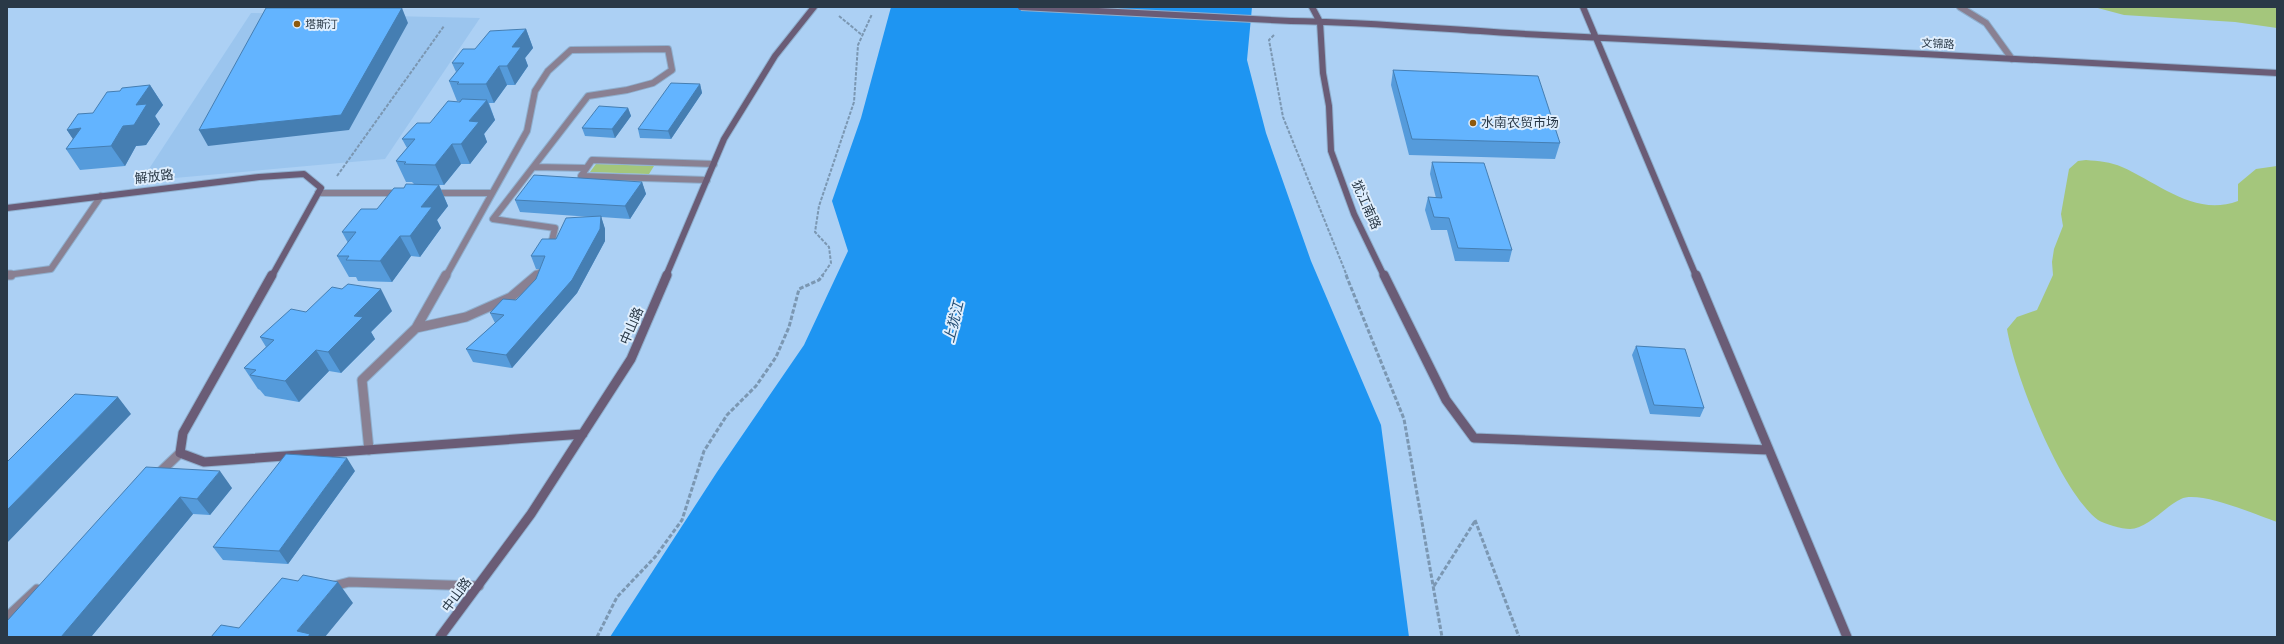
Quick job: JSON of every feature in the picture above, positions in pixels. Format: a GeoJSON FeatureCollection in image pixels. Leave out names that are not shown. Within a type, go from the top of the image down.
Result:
{"type":"FeatureCollection","features":[{"type":"Feature","properties":{"kind":"street","name":"中山路"},"geometry":{"type":"LineString","coordinates":[[440,637],[532,514],[631,359],[724,139],[776,56],[814,7]]}},
{"type":"Feature","properties":{"kind":"street","name":"文锦路"},"geometry":{"type":"LineString","coordinates":[[1021,7],[1291,21],[1357,22],[1598,37],[2277,73]]}},
{"type":"Feature","properties":{"kind":"street","name":"犹江南路"},"geometry":{"type":"LineString","coordinates":[[1312,7],[1320,22],[1323,73],[1329,106],[1331,151],[1354,214],[1446,400],[1474,438],[1769,450]]}},
{"type":"Feature","properties":{"kind":"street"},"geometry":{"type":"LineString","coordinates":[[1583,7],[1598,37],[1847,637]]}},
{"type":"Feature","properties":{"kind":"street"},"geometry":{"type":"LineString","coordinates":[[1960,7],[1986,23],[2012,58]]}},
{"type":"Feature","properties":{"kind":"street"},"geometry":{"type":"LineString","coordinates":[[369,450],[362,380],[416,328],[527,131],[535,91],[548,71],[571,50],[668,49],[672,70],[653,83],[627,90],[588,96],[493,219],[555,228],[547,266],[511,298],[466,317],[416,328]]}},
{"type":"Feature","properties":{"kind":"street"},"geometry":{"type":"LineString","coordinates":[[706,180],[581,176],[592,160],[714,164]]}},
{"type":"Feature","properties":{"kind":"street"},"geometry":{"type":"LineString","coordinates":[[534,167],[586,168]]}},
{"type":"Feature","properties":{"kind":"street","name":"解放路"},"geometry":{"type":"LineString","coordinates":[[7,208],[260,176],[304,174],[321,188],[318,193]]}},
{"type":"Feature","properties":{"kind":"street"},"geometry":{"type":"LineString","coordinates":[[152,480],[180,452],[183,433],[318,193],[411,192]]}},
{"type":"Feature","properties":{"kind":"street"},"geometry":{"type":"LineString","coordinates":[[426,192],[492,193]]}},
{"type":"Feature","properties":{"kind":"street"},"geometry":{"type":"LineString","coordinates":[[7,275],[51,269],[101,196]]}},
{"type":"Feature","properties":{"kind":"street"},"geometry":{"type":"LineString","coordinates":[[180,452],[204,462],[583,434]]}},
{"type":"Feature","properties":{"kind":"street"},"geometry":{"type":"LineString","coordinates":[[7,617],[45,581]]}},
{"type":"Feature","properties":{"kind":"street"},"geometry":{"type":"LineString","coordinates":[[321,589],[349,582],[479,586]]}},
{"type":"Feature","properties":{"kind":"path"},"geometry":{"type":"LineString","coordinates":[[597,637],[618,597],[655,557],[682,520],[704,451],[727,415],[756,386],[776,357],[789,327],[799,289],[819,280],[831,264],[829,247],[815,232],[819,206],[854,102],[858,45],[872,14]]}},
{"type":"Feature","properties":{"kind":"path"},"geometry":{"type":"LineString","coordinates":[[839,16],[862,35]]}},
{"type":"Feature","properties":{"kind":"path"},"geometry":{"type":"LineString","coordinates":[[337,176],[444,26]]}},
{"type":"Feature","properties":{"kind":"path"},"geometry":{"type":"LineString","coordinates":[[1276,34],[1269,40],[1283,117],[1404,419],[1442,637]]}},
{"type":"Feature","properties":{"kind":"path"},"geometry":{"type":"LineString","coordinates":[[1433,587],[1475,520],[1519,637]]}},
{"type":"Feature","properties":{"kind":"shaded area"},"geometry":{"type":"Polygon","coordinates":[[[251,13],[480,18],[385,159],[141,181],[251,13]]]}},
{"type":"Feature","properties":{"kind":"green space"},"geometry":{"type":"Polygon","coordinates":[[[2094,7],[2277,7],[2277,28],[2235,22],[2124,15],[2094,7]]]}},
{"type":"Feature","properties":{"kind":"green space"},"geometry":{"type":"Polygon","coordinates":[[[2086,160],[2118,165],[2177,196],[2207,205],[2222,205],[2238,201],[2238,184],[2256,169],[2277,166],[2277,522],[2214,500],[2189,497],[2175,502],[2150,521],[2136,528],[2127,529],[2113,526],[2098,520],[2084,505],[2069,485],[2055,459],[2041,431],[2019,375],[2007,329],[2017,317],[2037,310],[2053,275],[2052,262],[2054,249],[2063,226],[2061,214],[2069,169],[2078,161],[2086,160]]]}},
{"type":"Feature","properties":{"kind":"green space"},"geometry":{"type":"Polygon","coordinates":[[[596,164],[654,166],[649,174],[590,172],[596,164]]]}},
{"type":"Feature","properties":{"kind":"water","name":"上犹江"},"geometry":{"type":"Polygon","coordinates":[[[891,7],[1252,7],[1247,60],[1266,133],[1311,261],[1381,425],[1409,637],[610,637],[717,472],[804,345],[848,251],[832,201],[861,118],[891,7]]]}},
{"type":"Feature","properties":{"kind":"building"},"geometry":{"type":"Polygon","coordinates":[[[266,8],[402,8],[341,115],[199,130],[266,8]]]}},
{"type":"Feature","properties":{"kind":"building"},"geometry":{"type":"Polygon","coordinates":[[[526,29],[512,47],[521,47],[507,66],[499,66],[486,84],[457,84],[459,82],[449,81],[464,63],[452,63],[463,49],[475,49],[490,31],[526,29]]]}},
{"type":"Feature","properties":{"kind":"building","name":"水南农贸市场"},"geometry":{"type":"Polygon","coordinates":[[[1393,70],[1538,76],[1560,143],[1412,139],[1393,70]]]}},
{"type":"Feature","properties":{"kind":"building"},"geometry":{"type":"Polygon","coordinates":[[[671,83],[700,84],[668,131],[638,129],[671,83]]]}},
{"type":"Feature","properties":{"kind":"building"},"geometry":{"type":"Polygon","coordinates":[[[150,85],[136,105],[147,104],[134,125],[123,126],[111,146],[66,149],[81,128],[67,130],[78,114],[93,113],[107,92],[120,91],[122,88],[150,85]]]}},
{"type":"Feature","properties":{"kind":"building"},"geometry":{"type":"Polygon","coordinates":[[[462,99],[487,100],[469,121],[479,122],[461,144],[452,144],[435,165],[404,164],[406,162],[396,161],[415,139],[402,139],[417,123],[430,123],[448,101],[460,102],[462,99]]]}},
{"type":"Feature","properties":{"kind":"building"},"geometry":{"type":"Polygon","coordinates":[[[599,106],[628,108],[612,129],[582,128],[599,106]]]}},
{"type":"Feature","properties":{"kind":"building"},"geometry":{"type":"Polygon","coordinates":[[[1432,162],[1484,163],[1512,250],[1458,248],[1449,218],[1434,217],[1428,197],[1442,198],[1432,162]]]}},
{"type":"Feature","properties":{"kind":"building"},"geometry":{"type":"Polygon","coordinates":[[[534,175],[642,182],[625,206],[515,200],[534,175]]]}},
{"type":"Feature","properties":{"kind":"building"},"geometry":{"type":"Polygon","coordinates":[[[406,184],[439,185],[421,207],[432,207],[410,236],[400,236],[380,261],[346,260],[349,256],[337,256],[356,232],[342,232],[361,209],[377,209],[394,188],[404,188],[406,184]]]}},
{"type":"Feature","properties":{"kind":"building"},"geometry":{"type":"Polygon","coordinates":[[[601,216],[600,229],[572,280],[506,355],[466,349],[504,315],[490,313],[503,299],[516,300],[536,279],[545,256],[531,256],[542,239],[556,239],[566,218],[601,216]]]}},
{"type":"Feature","properties":{"kind":"building"},"geometry":{"type":"Polygon","coordinates":[[[348,284],[381,289],[354,316],[363,317],[328,352],[316,350],[285,381],[250,375],[256,370],[244,368],[274,340],[260,337],[291,309],[306,312],[332,287],[342,289],[348,284]]]}},
{"type":"Feature","properties":{"kind":"building"},"geometry":{"type":"Polygon","coordinates":[[[1636,346],[1685,349],[1704,408],[1654,405],[1636,346]]]}},
{"type":"Feature","properties":{"kind":"building"},"geometry":{"type":"Polygon","coordinates":[[[75,394],[118,397],[7,510],[7,462],[75,394]]]}},
{"type":"Feature","properties":{"kind":"building"},"geometry":{"type":"Polygon","coordinates":[[[286,454],[347,458],[279,551],[213,547],[286,454]]]}},
{"type":"Feature","properties":{"kind":"building"},"geometry":{"type":"Polygon","coordinates":[[[146,467],[220,471],[197,499],[180,497],[61,637],[7,637],[7,621],[146,467]]]}},
{"type":"Feature","properties":{"kind":"building"},"geometry":{"type":"Polygon","coordinates":[[[303,575],[338,582],[297,631],[310,634],[308,637],[211,637],[221,625],[239,628],[282,578],[298,581],[303,575]]]}},
{"type":"Feature","properties":{"kind":"place","name":"塔斯汀"},"geometry":{"type":"Point","coordinates":[297,24]}},
{"type":"Feature","properties":{"kind":"place","name":"水南农贸市场"},"geometry":{"type":"Point","coordinates":[1473,123]}}]}
